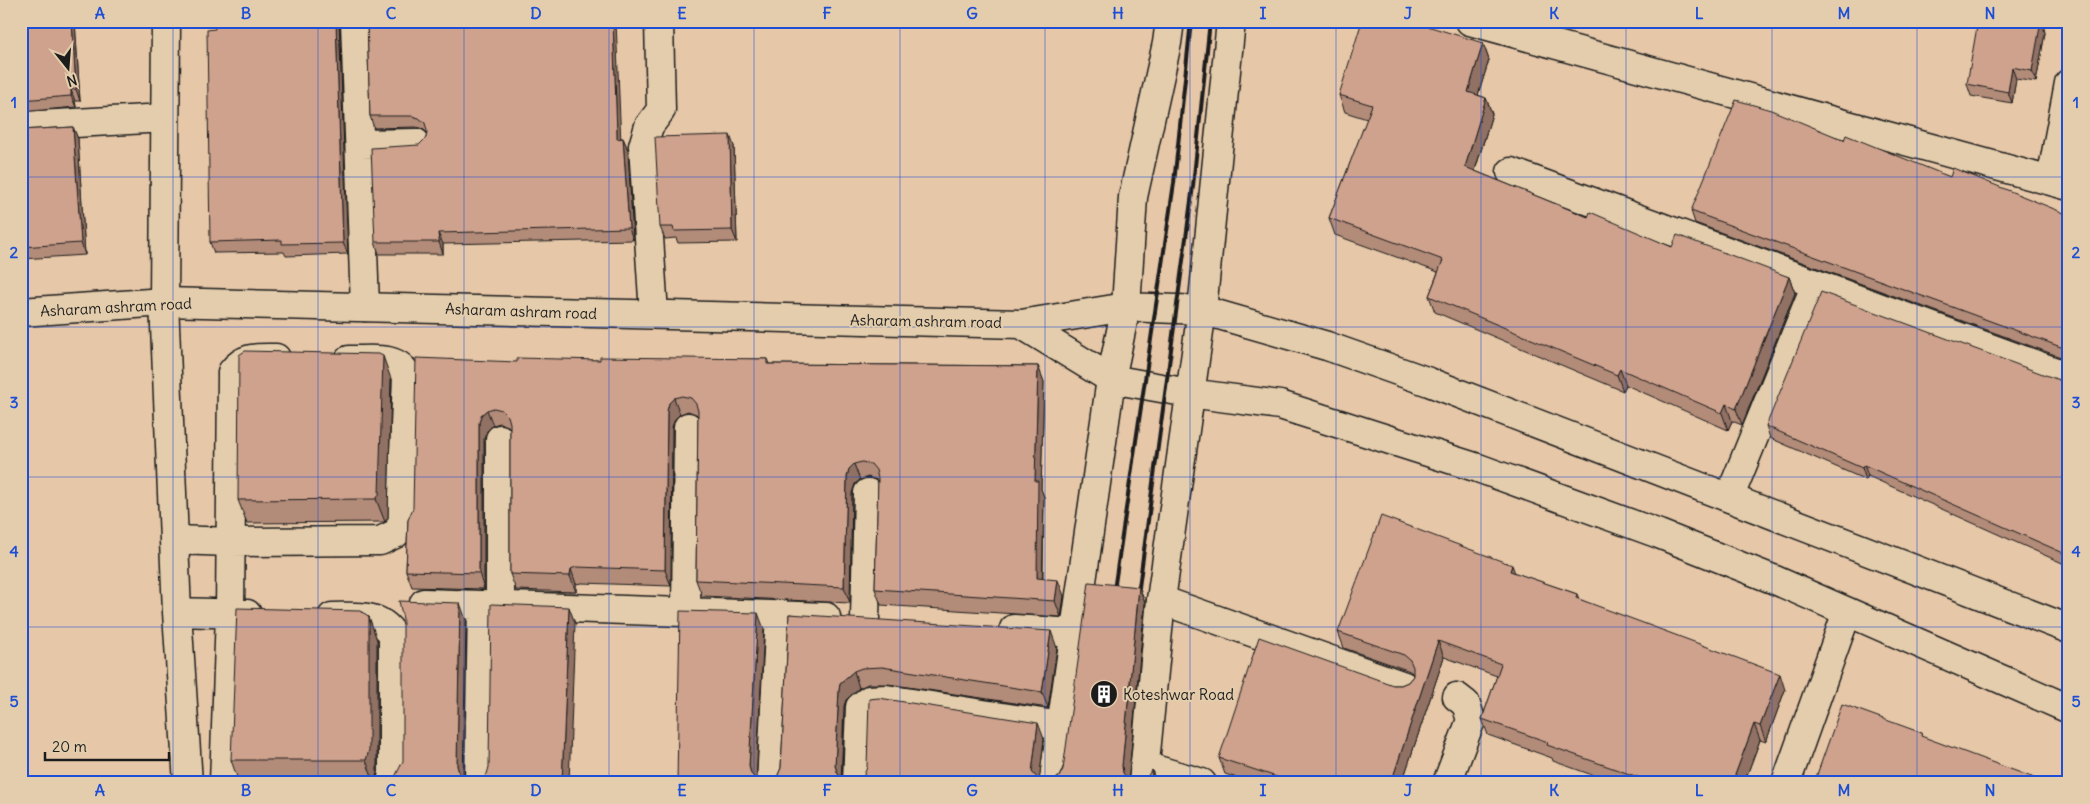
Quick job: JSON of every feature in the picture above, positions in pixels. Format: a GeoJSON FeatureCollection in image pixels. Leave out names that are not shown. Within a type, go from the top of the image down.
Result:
{"type":"FeatureCollection","features":[{"type":"Feature","properties":{"kind":"street"},"geometry":{"type":"LineString","coordinates":[[166,21],[164,302],[177,612],[188,783]]}},
{"type":"Feature","properties":{"kind":"street"},"geometry":{"type":"LineString","coordinates":[[355,21],[365,306]]}},
{"type":"Feature","properties":{"kind":"street"},"geometry":{"type":"LineString","coordinates":[[654,314],[643,146],[649,126],[661,110],[659,21]]}},
{"type":"Feature","properties":{"kind":"street"},"geometry":{"type":"LineString","coordinates":[[1052,783],[1111,380],[1126,307],[1133,197],[1167,43],[1170,21]]}},
{"type":"Feature","properties":{"kind":"street"},"geometry":{"type":"LineString","coordinates":[[1202,783],[1143,774],[1161,600],[1202,310],[1231,21]]}},
{"type":"Feature","properties":{"kind":"street"},"geometry":{"type":"LineString","coordinates":[[1470,21],[2060,183],[2069,83]]}},
{"type":"Feature","properties":{"kind":"street"},"geometry":{"type":"LineString","coordinates":[[21,126],[165,118]]}},
{"type":"Feature","properties":{"kind":"street"},"geometry":{"type":"LineString","coordinates":[[360,144],[416,144]]}},
{"type":"Feature","properties":{"kind":"street"},"geometry":{"type":"LineString","coordinates":[[1511,172],[2069,377]]}},
{"type":"Feature","properties":{"kind":"street"},"geometry":{"type":"LineString","coordinates":[[1730,496],[1816,284]]}},
{"type":"Feature","properties":{"kind":"street","name":"Asharam ashram road"},"geometry":{"type":"LineString","coordinates":[[21,312],[164,302],[1021,324],[1126,307],[1202,310],[1327,346],[1429,382],[1730,496],[2069,629]]}},
{"type":"Feature","properties":{"kind":"street"},"geometry":{"type":"LineString","coordinates":[[1021,324],[1111,380],[1280,405],[1478,468],[1659,534],[1775,580],[2069,709]]}},
{"type":"Feature","properties":{"kind":"street"},"geometry":{"type":"LineString","coordinates":[[224,783],[230,614],[232,372],[244,360],[252,358],[299,359]]}},
{"type":"Feature","properties":{"kind":"street"},"geometry":{"type":"LineString","coordinates":[[175,540],[231,542],[380,541],[395,534],[401,528],[407,376],[403,368],[392,361],[327,360]]}},
{"type":"Feature","properties":{"kind":"street"},"geometry":{"type":"LineString","coordinates":[[686,612],[688,427]]}},
{"type":"Feature","properties":{"kind":"street"},"geometry":{"type":"LineString","coordinates":[[479,783],[500,439]]}},
{"type":"Feature","properties":{"kind":"street"},"geometry":{"type":"LineString","coordinates":[[865,619],[868,493]]}},
{"type":"Feature","properties":{"kind":"street"},"geometry":{"type":"LineString","coordinates":[[1161,600],[1404,686]]}},
{"type":"Feature","properties":{"kind":"street"},"geometry":{"type":"LineString","coordinates":[[407,602],[780,614],[895,621]]}},
{"type":"Feature","properties":{"kind":"street"},"geometry":{"type":"LineString","coordinates":[[177,612],[268,615]]}},
{"type":"Feature","properties":{"kind":"street"},"geometry":{"type":"LineString","coordinates":[[1786,783],[1847,612]]}},
{"type":"Feature","properties":{"kind":"street"},"geometry":{"type":"LineString","coordinates":[[771,783],[780,614]]}},
{"type":"Feature","properties":{"kind":"street"},"geometry":{"type":"LineString","coordinates":[[306,616],[373,618],[386,626],[393,635],[393,777],[390,783]]}},
{"type":"Feature","properties":{"kind":"street"},"geometry":{"type":"LineString","coordinates":[[992,628],[1074,633]]}},
{"type":"Feature","properties":{"kind":"street"},"geometry":{"type":"LineString","coordinates":[[1447,783],[1471,720],[1466,704],[1457,697]]}},
{"type":"Feature","properties":{"kind":"street"},"geometry":{"type":"LineString","coordinates":[[857,783],[860,706],[869,700],[886,698],[1061,726]]}},
{"type":"Feature","properties":{"kind":"building"},"geometry":{"type":"Polygon","coordinates":[[[21,21],[72,21],[76,89],[71,90],[71,96],[21,100],[21,21]]]}},
{"type":"Feature","properties":{"kind":"building"},"geometry":{"type":"Polygon","coordinates":[[[215,21],[336,21],[343,243],[282,244],[282,240],[210,242],[207,30],[215,29],[215,21]]]}},
{"type":"Feature","properties":{"kind":"building"},"geometry":{"type":"Polygon","coordinates":[[[367,21],[613,21],[617,139],[623,138],[629,228],[438,233],[439,242],[375,242],[371,148],[419,145],[426,138],[427,131],[425,123],[419,118],[412,116],[370,116],[367,21]]]}},
{"type":"Feature","properties":{"kind":"building"},"geometry":{"type":"Polygon","coordinates":[[[1362,21],[1411,21],[1483,43],[1468,92],[1486,98],[1465,167],[1588,217],[1590,212],[1672,247],[1677,235],[1789,277],[1736,409],[1726,404],[1722,413],[1620,369],[1617,375],[1429,296],[1443,260],[1329,218],[1372,105],[1339,95],[1362,21]]]}},
{"type":"Feature","properties":{"kind":"building"},"geometry":{"type":"Polygon","coordinates":[[[1978,21],[2041,21],[2032,71],[2012,67],[2008,92],[1967,84],[1978,21]]]}},
{"type":"Feature","properties":{"kind":"building"},"geometry":{"type":"Polygon","coordinates":[[[1736,100],[1771,110],[1844,140],[1846,135],[1950,177],[1953,168],[2069,215],[2069,350],[1691,211],[1736,100]]]}},
{"type":"Feature","properties":{"kind":"building"},"geometry":{"type":"Polygon","coordinates":[[[73,127],[81,243],[21,247],[21,130],[73,127]]]}},
{"type":"Feature","properties":{"kind":"building"},"geometry":{"type":"Polygon","coordinates":[[[730,135],[732,230],[674,231],[673,227],[660,227],[655,137],[730,135]]]}},
{"type":"Feature","properties":{"kind":"building"},"geometry":{"type":"Polygon","coordinates":[[[1821,292],[2059,380],[2069,380],[2068,555],[1864,465],[1862,468],[1766,426],[1821,292]]]}},
{"type":"Feature","properties":{"kind":"building"},"geometry":{"type":"Polygon","coordinates":[[[245,351],[379,354],[383,356],[379,495],[376,499],[238,500],[239,355],[245,351]]]}},
{"type":"Feature","properties":{"kind":"building"},"geometry":{"type":"Polygon","coordinates":[[[600,357],[767,359],[767,364],[1038,366],[1035,481],[1038,481],[1037,578],[1058,580],[1055,601],[875,589],[878,478],[876,470],[871,464],[862,462],[854,464],[849,469],[847,477],[844,587],[696,580],[698,411],[696,404],[691,398],[682,396],[674,398],[669,403],[667,411],[665,570],[576,567],[571,569],[570,576],[510,574],[510,423],[508,416],[502,410],[494,408],[487,410],[481,415],[479,423],[479,573],[406,571],[408,520],[413,508],[416,358],[517,362],[517,358],[600,360],[600,357]]]}},
{"type":"Feature","properties":{"kind":"building"},"geometry":{"type":"Polygon","coordinates":[[[1381,516],[1512,565],[1510,571],[1577,594],[1576,598],[1780,674],[1760,726],[1754,724],[1732,783],[1655,783],[1547,745],[1548,742],[1482,719],[1501,664],[1438,641],[1391,783],[1295,783],[1219,758],[1259,637],[1393,685],[1401,685],[1408,682],[1413,676],[1413,667],[1410,660],[1404,655],[1338,632],[1381,516]]]}},
{"type":"Feature","properties":{"kind":"building"},"geometry":{"type":"Polygon","coordinates":[[[1089,582],[1139,587],[1122,766],[1123,773],[1128,779],[1135,782],[1144,781],[1152,770],[1151,783],[677,783],[680,611],[758,613],[749,766],[751,774],[757,780],[764,782],[773,780],[781,768],[789,614],[1051,631],[1042,692],[882,667],[862,668],[854,671],[840,683],[835,766],[843,780],[850,782],[858,781],[864,775],[867,767],[869,699],[879,698],[1038,723],[1032,772],[1038,779],[1045,782],[1052,781],[1059,777],[1063,769],[1089,582]]]}},
{"type":"Feature","properties":{"kind":"building"},"geometry":{"type":"Polygon","coordinates":[[[399,601],[460,603],[457,766],[460,775],[465,780],[472,782],[481,780],[487,774],[489,767],[491,604],[569,607],[562,783],[395,783],[395,777],[403,761],[403,619],[399,601]]]}},
{"type":"Feature","properties":{"kind":"building"},"geometry":{"type":"Polygon","coordinates":[[[237,608],[360,611],[369,617],[369,750],[366,760],[231,760],[237,608]]]}},
{"type":"Feature","properties":{"kind":"building"},"geometry":{"type":"Polygon","coordinates":[[[1842,704],[1922,733],[1921,736],[2048,783],[1814,783],[1842,704]]]}},
{"type":"Feature","properties":{"kind":"railway"},"geometry":{"type":"LineString","coordinates":[[1113,597],[1174,183],[1191,21]]}},
{"type":"Feature","properties":{"kind":"railway"},"geometry":{"type":"LineString","coordinates":[[1137,602],[1193,186],[1210,21]]}},
{"type":"Feature","properties":{"kind":"place","name":"Koteshwar Road"},"geometry":{"type":"Point","coordinates":[1104,694]}}]}
